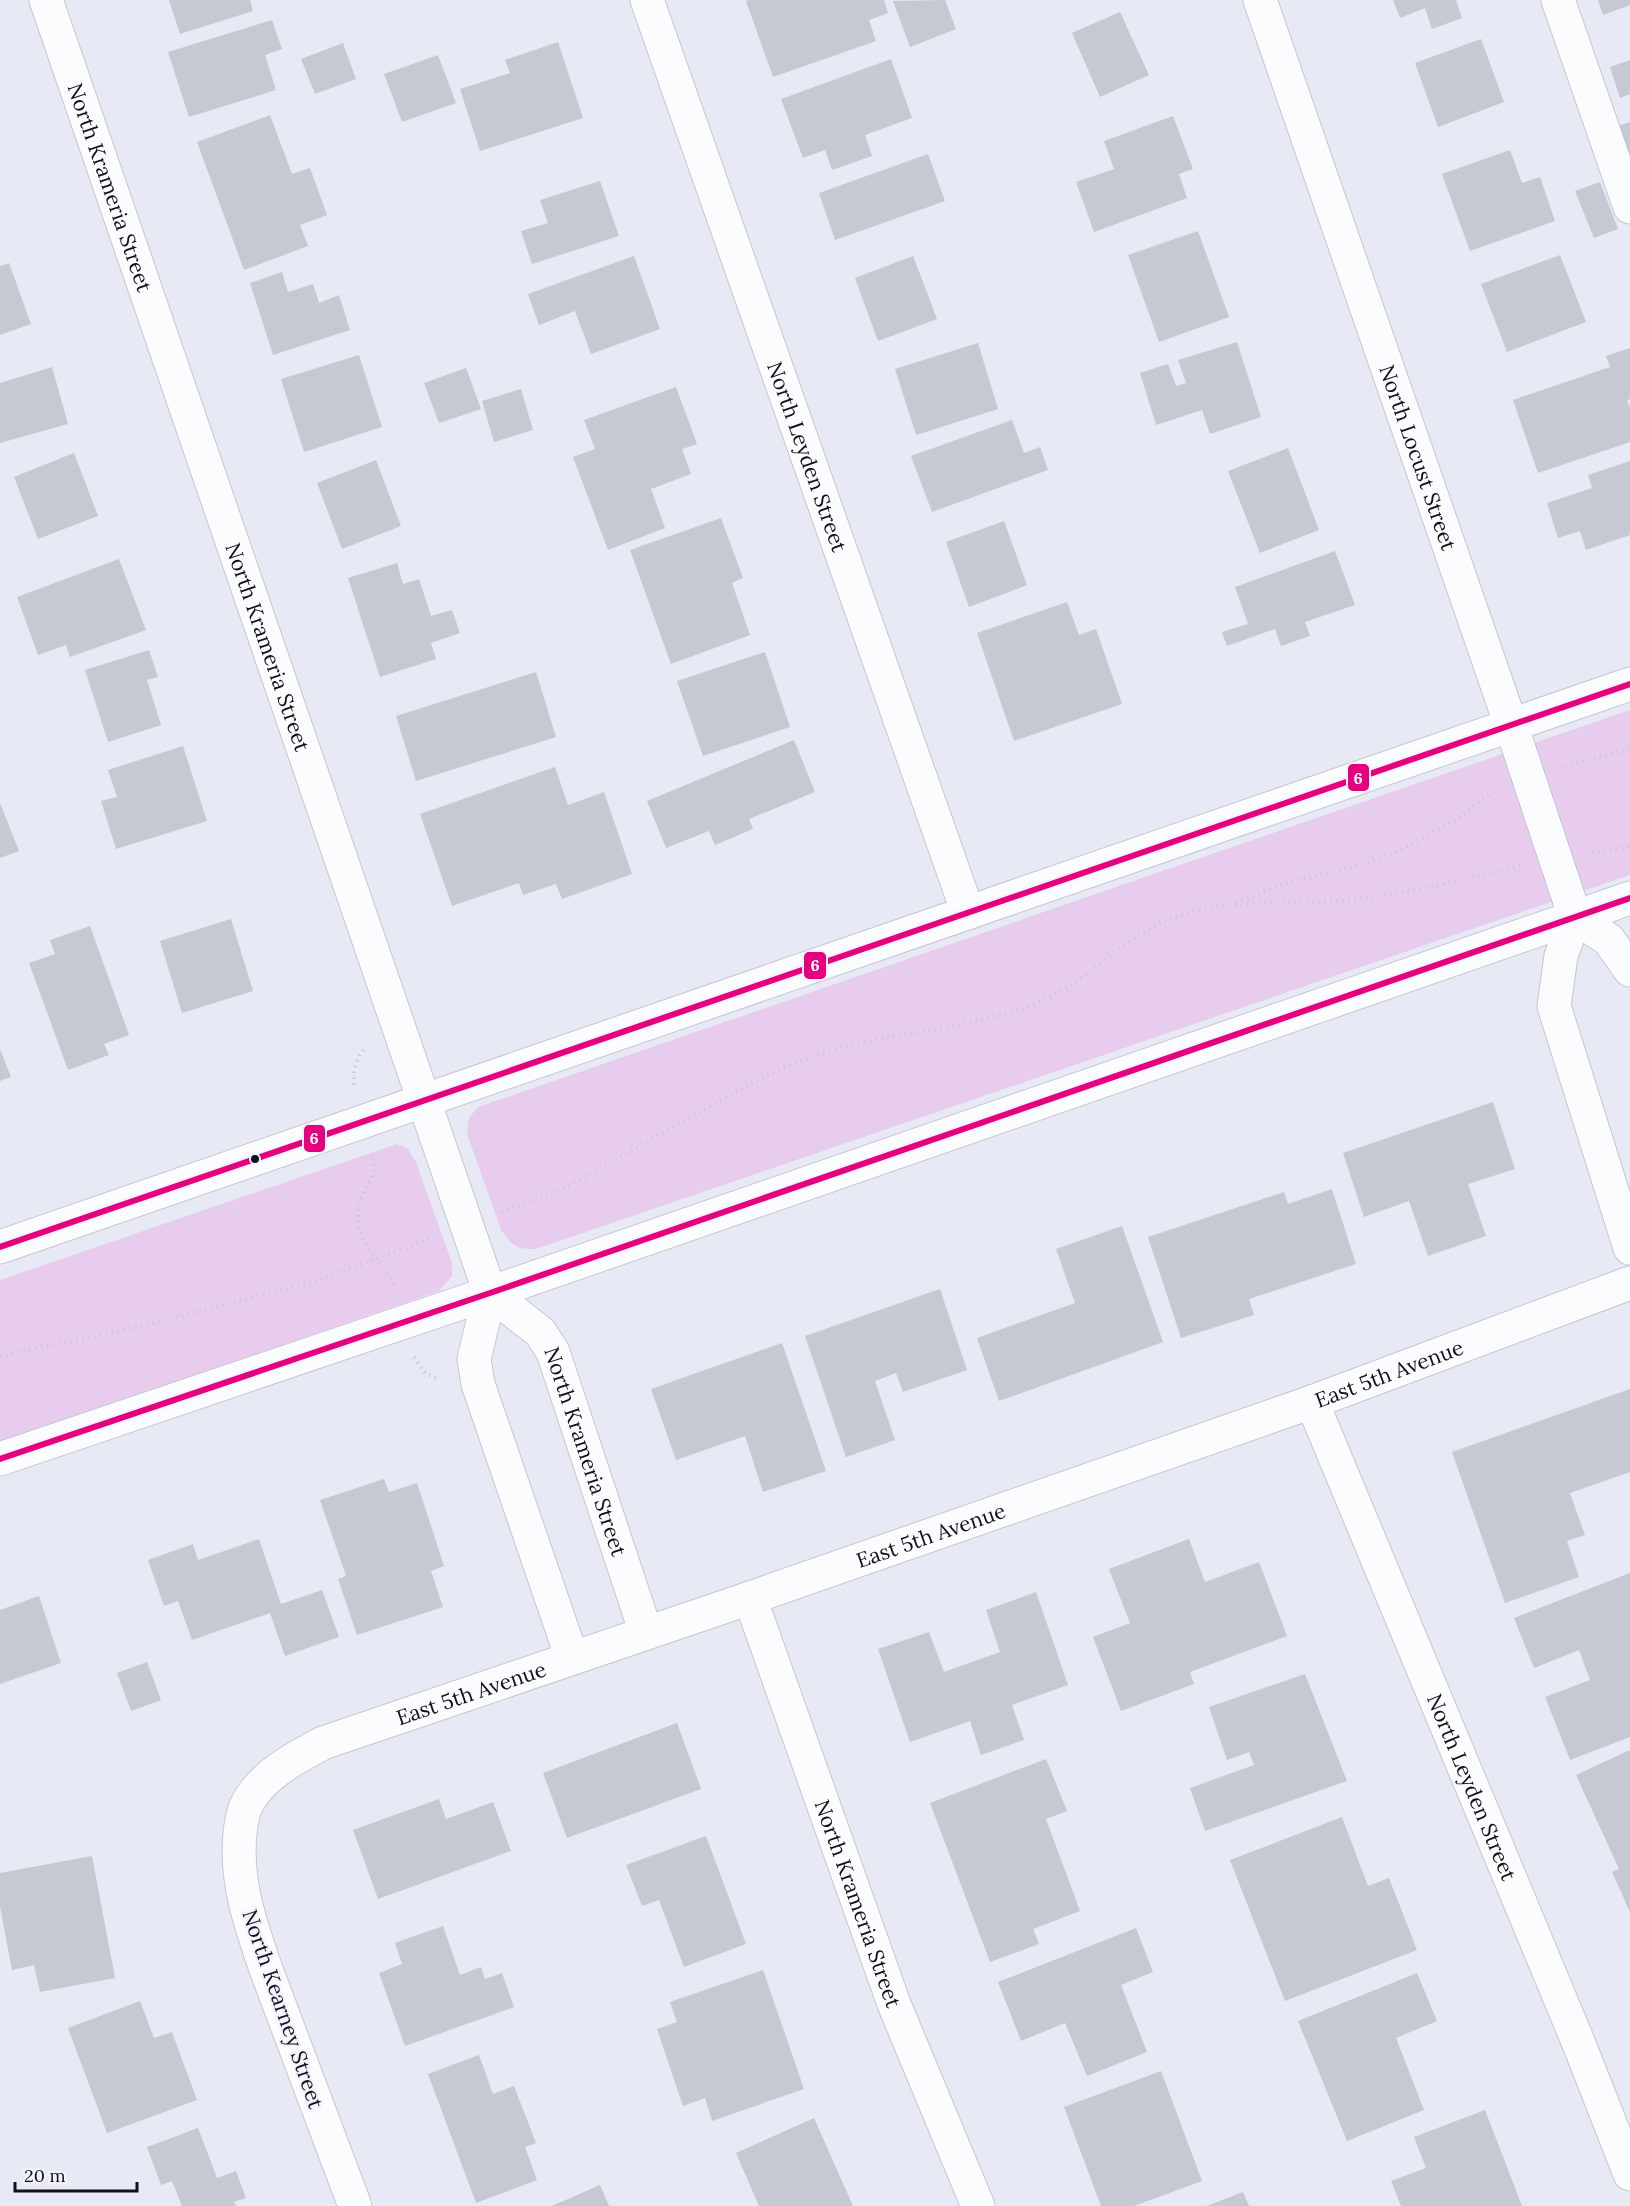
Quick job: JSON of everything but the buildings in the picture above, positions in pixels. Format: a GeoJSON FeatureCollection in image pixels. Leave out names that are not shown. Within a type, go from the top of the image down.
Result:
{"type":"FeatureCollection","features":[{"type":"Feature","properties":{"kind":"street","name":"North Krameria Street"},"geometry":{"type":"LineString","coordinates":[[46,0],[490,1293],[540,1332],[553,1352],[646,1633]]}},
{"type":"Feature","properties":{"kind":"street","name":"North Leyden Street"},"geometry":{"type":"LineString","coordinates":[[647,0],[968,913]]}},
{"type":"Feature","properties":{"kind":"street","name":"North Locust Street"},"geometry":{"type":"LineString","coordinates":[[1260,0],[1511,725],[1575,917]]}},
{"type":"Feature","properties":{"kind":"street"},"geometry":{"type":"LineString","coordinates":[[1558,0],[1630,207]]}},
{"type":"Feature","properties":{"kind":"street"},"geometry":{"type":"LineString","coordinates":[[0,1247],[1630,684]]}},
{"type":"Feature","properties":{"kind":"street"},"geometry":{"type":"LineString","coordinates":[[0,1459],[490,1293],[1630,898]]}},
{"type":"Feature","properties":{"kind":"street"},"geometry":{"type":"LineString","coordinates":[[1575,917],[1609,940],[1630,970]]}},
{"type":"Feature","properties":{"kind":"street"},"geometry":{"type":"LineString","coordinates":[[1575,917],[1561,956],[1554,1006],[1630,1248]]}},
{"type":"Feature","properties":{"kind":"street","name":"East 5th Avenue"},"geometry":{"type":"LineString","coordinates":[[245,1806],[261,1785],[278,1769],[323,1743],[750,1598],[1312,1402],[1630,1283]]}},
{"type":"Feature","properties":{"kind":"street"},"geometry":{"type":"LineString","coordinates":[[490,1293],[474,1359],[478,1384],[572,1658]]}},
{"type":"Feature","properties":{"kind":"street","name":"North Leyden Street"},"geometry":{"type":"LineString","coordinates":[[1312,1402],[1570,2022],[1630,2174]]}},
{"type":"Feature","properties":{"kind":"street","name":"North Krameria Street"},"geometry":{"type":"LineString","coordinates":[[750,1598],[894,2004],[978,2206]]}},
{"type":"Feature","properties":{"kind":"street","name":"North Kearney Street"},"geometry":{"type":"LineString","coordinates":[[245,1806],[241,1824],[239,1871],[251,1923],[267,1972],[355,2206]]}},
{"type":"Feature","properties":{"kind":"path"},"geometry":{"type":"LineString","coordinates":[[1232,905],[1285,883],[1364,864],[1395,853],[1421,841],[1455,820],[1495,791],[1529,778],[1630,749]]}},
{"type":"Feature","properties":{"kind":"path"},"geometry":{"type":"LineString","coordinates":[[0,1356],[156,1323],[315,1281],[376,1260],[560,1189],[775,1072],[841,1047],[897,1034],[957,1026],[1007,1014],[1043,1001],[1080,980],[1148,929],[1184,914],[1232,905],[1352,900],[1436,886],[1555,856],[1594,853],[1630,846]]}},
{"type":"Feature","properties":{"kind":"path"},"geometry":{"type":"LineString","coordinates":[[398,1025],[361,1053],[352,1075],[373,1156],[374,1172],[365,1188],[358,1209],[359,1229],[364,1243],[391,1277],[415,1359],[426,1374],[442,1380],[478,1384]]}},
{"type":"Feature","properties":{"kind":"shaded area"},"geometry":{"type":"Polygon","coordinates":[[[1630,710],[1630,875],[536,1249],[515,1246],[501,1230],[467,1134],[469,1118],[478,1107],[1630,710]]]}},
{"type":"Feature","properties":{"kind":"shaded area"},"geometry":{"type":"Polygon","coordinates":[[[397,1144],[408,1149],[416,1162],[452,1263],[452,1276],[439,1291],[0,1442],[0,1280],[397,1144]]]}},
{"type":"Feature","properties":{"kind":"transit line","name":"6"},"geometry":{"type":"LineString","coordinates":[[0,1247],[1630,684]]}},
{"type":"Feature","properties":{"kind":"transit line","name":"6"},"geometry":{"type":"LineString","coordinates":[[0,1459],[490,1293],[1630,898]]}}]}
